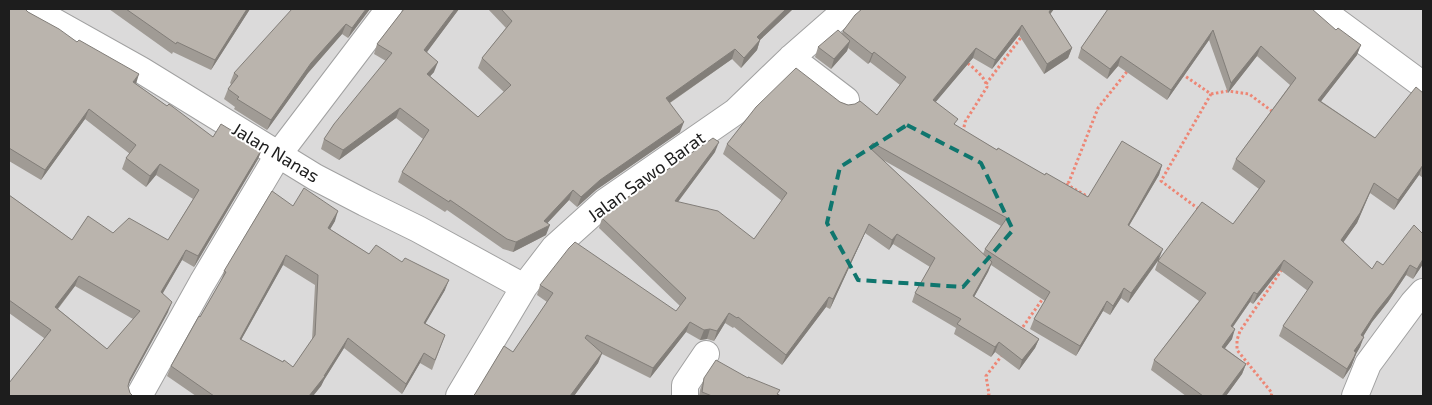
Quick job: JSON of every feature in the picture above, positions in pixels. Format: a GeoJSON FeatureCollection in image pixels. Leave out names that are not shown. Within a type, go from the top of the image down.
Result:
{"type":"FeatureCollection","features":[{"type":"Feature","properties":{"kind":"street","name":"Jalan Nanas"},"geometry":{"type":"LineString","coordinates":[[32,9],[141,70],[315,177],[418,229],[524,288]]}},
{"type":"Feature","properties":{"kind":"street"},"geometry":{"type":"LineString","coordinates":[[139,396],[202,283],[278,154],[389,9]]}},
{"type":"Feature","properties":{"kind":"street","name":"Jalan Sawo Barat"},"geometry":{"type":"LineString","coordinates":[[459,396],[524,288],[554,248],[604,202],[735,112],[791,58],[847,9]]}},
{"type":"Feature","properties":{"kind":"street"},"geometry":{"type":"LineString","coordinates":[[1320,9],[1423,86]]}},
{"type":"Feature","properties":{"kind":"street"},"geometry":{"type":"LineString","coordinates":[[791,58],[846,100]]}},
{"type":"Feature","properties":{"kind":"street"},"geometry":{"type":"LineString","coordinates":[[1355,396],[1368,364],[1423,292]]}},
{"type":"Feature","properties":{"kind":"street"},"geometry":{"type":"LineString","coordinates":[[685,396],[685,385],[706,354]]}},
{"type":"Feature","properties":{"kind":"path"},"geometry":{"type":"LineString","coordinates":[[986,84],[1022,36],[1028,31]]}},
{"type":"Feature","properties":{"kind":"path"},"geometry":{"type":"LineString","coordinates":[[961,58],[982,76],[987,88],[965,122],[963,129],[965,138]]}},
{"type":"Feature","properties":{"kind":"path"},"geometry":{"type":"LineString","coordinates":[[1061,186],[1068,183],[1098,108],[1133,64]]}},
{"type":"Feature","properties":{"kind":"path"},"geometry":{"type":"LineString","coordinates":[[1182,74],[1211,94],[1228,91],[1249,94],[1279,117]]}},
{"type":"Feature","properties":{"kind":"path"},"geometry":{"type":"LineString","coordinates":[[1201,211],[1161,181],[1211,94]]}},
{"type":"Feature","properties":{"kind":"path"},"geometry":{"type":"LineString","coordinates":[[957,136],[963,129]]}},
{"type":"Feature","properties":{"kind":"path"},"geometry":{"type":"LineString","coordinates":[[1068,183],[1096,202]]}},
{"type":"Feature","properties":{"kind":"path"},"geometry":{"type":"LineString","coordinates":[[1271,396],[1272,393],[1237,350],[1237,340],[1240,331],[1287,263]]}},
{"type":"Feature","properties":{"kind":"path"},"geometry":{"type":"LineString","coordinates":[[1015,338],[1049,291]]}},
{"type":"Feature","properties":{"kind":"path"},"geometry":{"type":"LineString","coordinates":[[988,396],[986,376],[1004,353]]}},
{"type":"Feature","properties":{"kind":"highlighted area"},"geometry":{"type":"Polygon","coordinates":[[[907,125],[981,163],[1013,230],[963,287],[858,280],[827,223],[840,167],[907,125]]]}},
{"type":"Feature","properties":{"kind":"shaded area"},"geometry":{"type":"Polygon","coordinates":[[[9,9],[1423,9],[1423,396],[9,396],[9,9]]]}},
{"type":"Feature","properties":{"kind":"building"},"geometry":{"type":"Polygon","coordinates":[[[9,9],[25,9],[77,42],[79,40],[139,74],[133,82],[167,106],[169,104],[213,137],[221,124],[262,149],[198,256],[186,250],[161,292],[172,302],[130,379],[128,386],[133,396],[9,396],[9,383],[51,330],[9,300],[9,195],[72,240],[88,216],[113,233],[129,218],[168,240],[199,190],[160,164],[150,176],[126,158],[136,145],[89,109],[45,170],[9,148],[9,9]],[[79,276],[55,307],[107,349],[140,311],[79,276]]]}},
{"type":"Feature","properties":{"kind":"building"},"geometry":{"type":"Polygon","coordinates":[[[126,9],[247,9],[215,60],[177,42],[176,44],[126,9]]]}},
{"type":"Feature","properties":{"kind":"building"},"geometry":{"type":"Polygon","coordinates":[[[292,9],[366,9],[352,28],[346,24],[311,63],[271,120],[237,99],[239,97],[228,89],[238,76],[234,73],[292,9]]]}},
{"type":"Feature","properties":{"kind":"building"},"geometry":{"type":"Polygon","coordinates":[[[404,9],[455,9],[424,50],[438,62],[427,74],[478,117],[511,85],[482,58],[512,21],[501,9],[786,9],[757,37],[760,40],[744,58],[735,49],[666,98],[684,122],[600,180],[581,197],[573,190],[544,221],[550,225],[516,242],[507,239],[450,200],[449,202],[402,172],[429,130],[400,108],[343,150],[324,139],[392,53],[377,44],[404,9]]]}},
{"type":"Feature","properties":{"kind":"building"},"geometry":{"type":"Polygon","coordinates":[[[862,9],[1051,9],[1049,12],[1072,48],[1047,64],[1022,25],[995,60],[976,48],[933,100],[958,119],[954,124],[997,150],[998,148],[1088,197],[1122,141],[1162,165],[1128,225],[1163,249],[1131,293],[1124,288],[1113,306],[1107,301],[1080,346],[1034,319],[1050,292],[985,249],[1007,218],[873,143],[869,147],[992,262],[973,296],[1039,339],[1022,360],[999,342],[995,347],[957,324],[961,319],[915,293],[935,258],[897,234],[892,240],[869,224],[833,299],[829,297],[786,355],[738,317],[729,313],[717,331],[704,330],[690,322],[653,368],[587,335],[585,338],[602,353],[570,396],[473,396],[504,346],[513,352],[553,293],[540,285],[575,242],[676,311],[686,298],[602,218],[618,204],[713,138],[719,142],[675,201],[718,211],[754,239],[787,193],[727,144],[756,107],[796,68],[840,102],[848,105],[860,101],[877,115],[906,77],[843,31],[862,9]]]}},
{"type":"Feature","properties":{"kind":"building"},"geometry":{"type":"Polygon","coordinates":[[[1108,9],[1312,9],[1336,30],[1338,28],[1361,45],[1318,100],[1375,138],[1416,87],[1423,93],[1423,165],[1398,200],[1374,183],[1360,213],[1341,240],[1372,269],[1377,261],[1383,265],[1414,225],[1423,234],[1423,259],[1417,269],[1410,265],[1376,312],[1361,335],[1364,337],[1354,351],[1356,352],[1347,369],[1283,326],[1313,282],[1284,260],[1257,294],[1254,292],[1231,326],[1235,329],[1222,347],[1246,364],[1222,396],[1203,396],[1154,360],[1206,293],[1158,261],[1202,202],[1233,224],[1265,181],[1236,159],[1296,78],[1261,46],[1231,83],[1213,30],[1171,90],[1121,56],[1110,69],[1081,48],[1108,9]]]}},
{"type":"Feature","properties":{"kind":"building"},"geometry":{"type":"Polygon","coordinates":[[[838,30],[850,41],[834,59],[818,47],[838,30]]]}},
{"type":"Feature","properties":{"kind":"building"},"geometry":{"type":"Polygon","coordinates":[[[304,188],[338,211],[328,228],[369,254],[376,245],[402,262],[405,258],[449,280],[424,323],[445,335],[435,360],[424,353],[406,384],[348,338],[325,376],[309,396],[214,396],[171,366],[226,272],[224,271],[272,191],[293,206],[304,188]],[[286,255],[240,339],[283,362],[284,360],[293,367],[315,335],[318,275],[286,255]]]}},
{"type":"Feature","properties":{"kind":"building"},"geometry":{"type":"Polygon","coordinates":[[[716,360],[748,378],[780,390],[777,394],[781,396],[712,396],[702,392],[704,378],[716,360]]]}}]}
